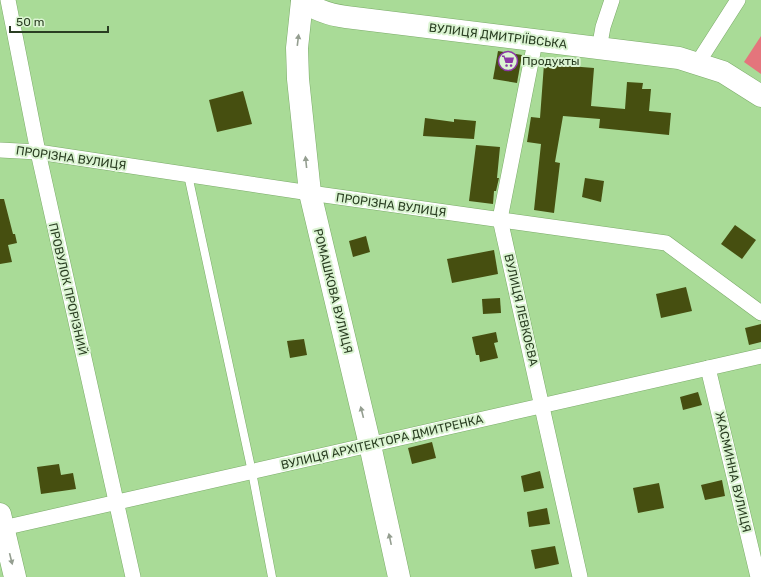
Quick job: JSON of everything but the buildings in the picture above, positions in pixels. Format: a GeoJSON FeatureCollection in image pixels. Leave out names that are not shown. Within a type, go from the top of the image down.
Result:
{"type":"FeatureCollection","features":[{"type":"Feature","properties":{"kind":"street","name":"ПРОВУЛОК ПРОРІЗНИЙ"},"geometry":{"type":"LineString","coordinates":[[8,0],[38,152],[133,577]]}},
{"type":"Feature","properties":{"kind":"street","name":"ВУЛИЦЯ ДМИТРІЇВСЬКА"},"geometry":{"type":"LineString","coordinates":[[303,0],[314,8],[332,15],[535,42],[679,58],[723,72],[761,96]]}},
{"type":"Feature","properties":{"kind":"street","name":"РОМАШКОВА ВУЛИЦЯ"},"geometry":{"type":"LineString","coordinates":[[303,0],[296,48],[310,193],[370,445],[399,577]]}},
{"type":"Feature","properties":{"kind":"street"},"geometry":{"type":"LineString","coordinates":[[599,49],[603,27],[612,0]]}},
{"type":"Feature","properties":{"kind":"street"},"geometry":{"type":"LineString","coordinates":[[698,64],[738,0]]}},
{"type":"Feature","properties":{"kind":"street","name":"ВУЛИЦЯ ЛЕВКОЄВА"},"geometry":{"type":"LineString","coordinates":[[535,42],[500,219],[543,405],[580,577]]}},
{"type":"Feature","properties":{"kind":"street","name":"ПРОРІЗНА ВУЛИЦЯ"},"geometry":{"type":"LineString","coordinates":[[0,150],[38,152],[310,193],[666,243],[761,313]]}},
{"type":"Feature","properties":{"kind":"street","name":"ВУЛИЦЯ АРХІТЕКТОРА ДМИТРЕНКА"},"geometry":{"type":"LineString","coordinates":[[2,521],[117,502],[761,356]]}},
{"type":"Feature","properties":{"kind":"street","name":"ЖАСМИННА ВУЛИЦЯ"},"geometry":{"type":"LineString","coordinates":[[708,368],[758,577]]}},
{"type":"Feature","properties":{"kind":"street"},"geometry":{"type":"LineString","coordinates":[[2,521],[15,577]]}},
{"type":"Feature","properties":{"kind":"lane"},"geometry":{"type":"LineString","coordinates":[[188,175],[252,472],[272,577]]}},
{"type":"Feature","properties":{"kind":"shaded area"},"geometry":{"type":"Polygon","coordinates":[[[761,36],[761,74],[744,62],[761,36]]]}},
{"type":"Feature","properties":{"kind":"place","name":"Продукты"},"geometry":{"type":"Point","coordinates":[508,61]}}]}
